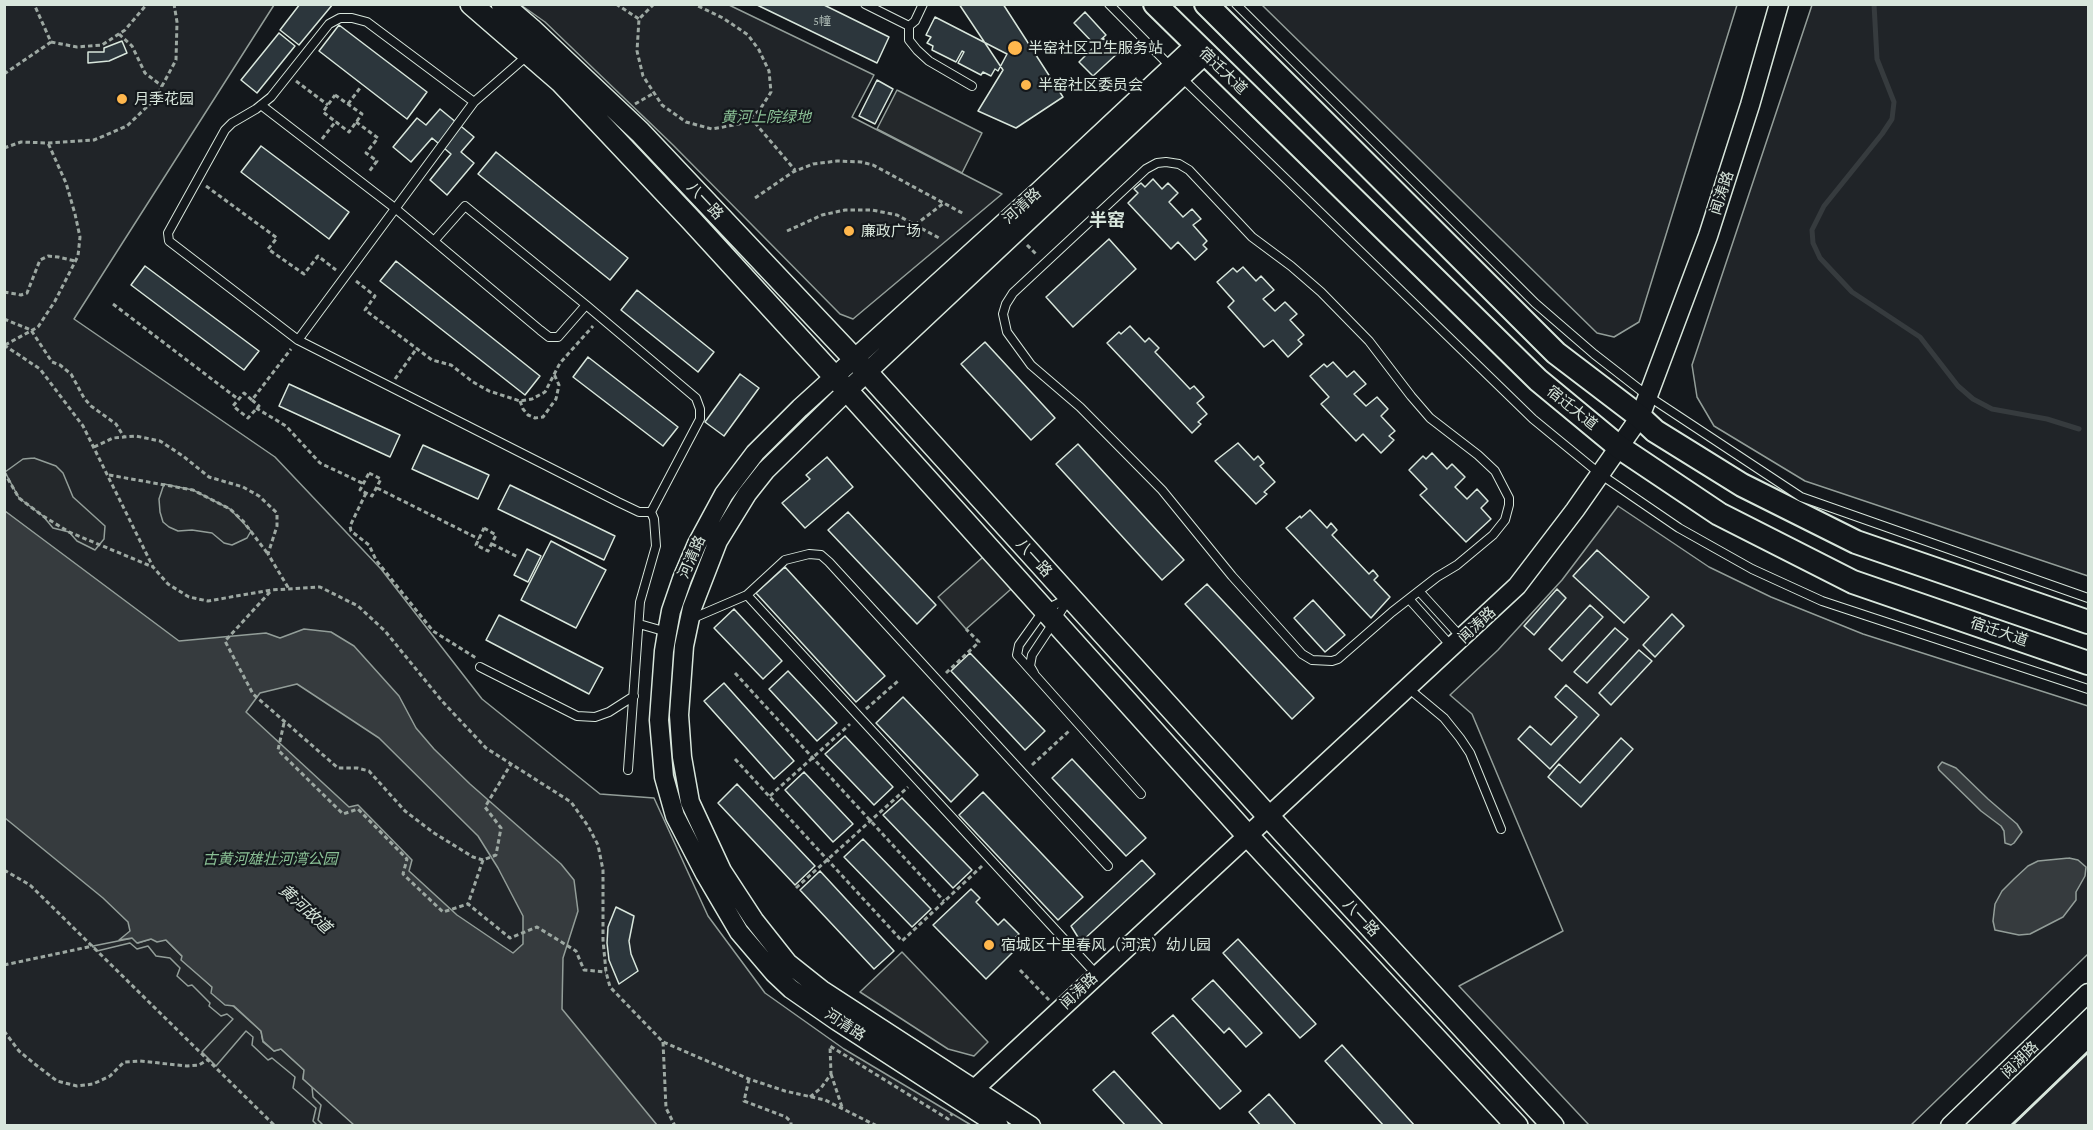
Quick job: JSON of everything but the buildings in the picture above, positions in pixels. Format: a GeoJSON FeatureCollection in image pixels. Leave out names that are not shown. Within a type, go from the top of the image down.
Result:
{"type":"FeatureCollection","features":[{"type":"Feature","properties":{"kind":"main road","name":"八一路"},"geometry":{"type":"LineString","coordinates":[[471,4],[561,82],[841,383],[1248,836],[1517,1125]]}},
{"type":"Feature","properties":{"kind":"main road","name":"八一路"},"geometry":{"type":"LineString","coordinates":[[502,4],[640,132],[860,366],[1268,816],[1553,1125]]}},
{"type":"Feature","properties":{"kind":"main road","name":"宿迁大道"},"geometry":{"type":"LineString","coordinates":[[1155,4],[1538,380],[1619,447],[1719,514],[1853,582],[2088,663]]}},
{"type":"Feature","properties":{"kind":"main road"},"geometry":{"type":"LineString","coordinates":[[1206,4],[1556,353],[1655,431],[1742,485],[1856,542],[2088,622]]}},
{"type":"Feature","properties":{"kind":"street","name":"闻涛路"},"geometry":{"type":"LineString","coordinates":[[969,1095],[1517,586],[1640,417],[1708,236],[1750,105],[1779,4]]}},
{"type":"Feature","properties":{"kind":"street","name":"河清路"},"geometry":{"type":"LineString","coordinates":[[1031,1125],[969,1095],[837,1021],[791,989],[739,932],[675,816],[664,777],[659,720],[664,651],[671,611],[697,544],[724,494],[755,453],[860,366],[1201,49]]}},
{"type":"Feature","properties":{"kind":"street","name":"河清路"},"geometry":{"type":"LineString","coordinates":[[841,383],[747,494],[718,541],[698,591],[684,646],[680,715],[682,757],[690,802],[722,872],[754,920],[788,963],[969,1095],[999,1125]]}},
{"type":"Feature","properties":{"kind":"street","name":"阅湖路"},"geometry":{"type":"LineString","coordinates":[[1950,1125],[2088,993]]}},
{"type":"Feature","properties":{"kind":"lane"},"geometry":{"type":"LineString","coordinates":[[865,4],[909,26]]}},
{"type":"Feature","properties":{"kind":"lane"},"geometry":{"type":"LineString","coordinates":[[909,26],[915,21],[923,4]]}},
{"type":"Feature","properties":{"kind":"lane"},"geometry":{"type":"LineString","coordinates":[[1109,4],[1533,419],[1600,474],[1679,528],[1752,569],[1822,601],[2088,688]]}},
{"type":"Feature","properties":{"kind":"lane"},"geometry":{"type":"LineString","coordinates":[[1236,4],[1535,303],[1593,354],[1648,396],[1801,497],[2088,598]]}},
{"type":"Feature","properties":{"kind":"lane"},"geometry":{"type":"LineString","coordinates":[[474,102],[367,22],[340,18],[329,24],[271,97],[225,130],[168,233],[169,241],[298,340],[618,502],[639,512],[651,512]]}},
{"type":"Feature","properties":{"kind":"lane"},"geometry":{"type":"LineString","coordinates":[[909,26],[909,40],[916,50],[929,61],[972,86]]}},
{"type":"Feature","properties":{"kind":"lane"},"geometry":{"type":"LineString","coordinates":[[298,340],[474,102],[529,54]]}},
{"type":"Feature","properties":{"kind":"lane"},"geometry":{"type":"LineString","coordinates":[[261,105],[396,209],[549,337],[558,337],[586,305]]}},
{"type":"Feature","properties":{"kind":"lane"},"geometry":{"type":"LineString","coordinates":[[1167,162],[1179,164],[1189,170],[1252,237],[1291,266],[1369,341],[1410,396],[1430,418],[1478,454],[1495,471],[1505,488],[1509,505],[1501,527],[1457,566],[1437,577],[1419,591],[1338,659],[1323,662],[1312,660],[1302,654],[1233,576],[1162,490],[1080,407],[1031,365],[1007,332],[1003,314],[1013,293],[1146,169],[1157,163],[1167,162]]}},
{"type":"Feature","properties":{"kind":"lane"},"geometry":{"type":"LineString","coordinates":[[434,241],[465,206],[696,398],[700,409],[700,419],[651,512]]}},
{"type":"Feature","properties":{"kind":"lane"},"geometry":{"type":"LineString","coordinates":[[628,770],[640,602],[656,546],[654,519],[651,512]]}},
{"type":"Feature","properties":{"kind":"lane"},"geometry":{"type":"LineString","coordinates":[[690,620],[747,595],[785,560],[809,554],[821,555],[1108,866]]}},
{"type":"Feature","properties":{"kind":"lane"},"geometry":{"type":"LineString","coordinates":[[1419,591],[1457,643]]}},
{"type":"Feature","properties":{"kind":"lane"},"geometry":{"type":"LineString","coordinates":[[747,595],[1097,975]]}},
{"type":"Feature","properties":{"kind":"lane"},"geometry":{"type":"LineString","coordinates":[[1070,597],[1049,615],[1016,650],[1019,659],[1142,794]]}},
{"type":"Feature","properties":{"kind":"lane"},"geometry":{"type":"LineString","coordinates":[[1036,677],[1030,666],[1032,655],[1049,615],[1070,597]]}},
{"type":"Feature","properties":{"kind":"lane"},"geometry":{"type":"LineString","coordinates":[[1409,599],[1457,643]]}},
{"type":"Feature","properties":{"kind":"lane"},"geometry":{"type":"LineString","coordinates":[[639,624],[667,633]]}},
{"type":"Feature","properties":{"kind":"lane"},"geometry":{"type":"LineString","coordinates":[[480,667],[577,716],[595,717],[609,712],[633,696]]}},
{"type":"Feature","properties":{"kind":"lane"},"geometry":{"type":"LineString","coordinates":[[1408,688],[1444,718],[1470,753],[1501,829]]}},
{"type":"Feature","properties":{"kind":"path"},"geometry":{"type":"LineString","coordinates":[[34,4],[51,42]]}},
{"type":"Feature","properties":{"kind":"path"},"geometry":{"type":"LineString","coordinates":[[4,74],[51,42],[77,47],[102,45],[136,20],[147,4]]}},
{"type":"Feature","properties":{"kind":"path"},"geometry":{"type":"LineString","coordinates":[[4,148],[21,142],[94,140],[127,126],[155,99],[176,60],[177,22],[174,4]]}},
{"type":"Feature","properties":{"kind":"path"},"geometry":{"type":"LineString","coordinates":[[616,4],[639,19]]}},
{"type":"Feature","properties":{"kind":"path"},"geometry":{"type":"LineString","coordinates":[[654,4],[639,19],[637,51],[644,76],[662,105],[686,122],[712,129],[739,124],[759,111],[771,92],[769,71],[759,50],[748,35],[694,4]]}},
{"type":"Feature","properties":{"kind":"path"},"geometry":{"type":"LineString","coordinates":[[119,34],[132,46],[145,73],[162,86]]}},
{"type":"Feature","properties":{"kind":"path"},"geometry":{"type":"LineString","coordinates":[[287,75],[328,105]]}},
{"type":"Feature","properties":{"kind":"path"},"geometry":{"type":"LineString","coordinates":[[348,104],[360,88]]}},
{"type":"Feature","properties":{"kind":"path"},"geometry":{"type":"LineString","coordinates":[[335,95],[348,104],[362,114],[349,132],[323,112],[335,95]]}},
{"type":"Feature","properties":{"kind":"path"},"geometry":{"type":"LineString","coordinates":[[750,117],[795,171]]}},
{"type":"Feature","properties":{"kind":"path"},"geometry":{"type":"LineString","coordinates":[[316,147],[336,121]]}},
{"type":"Feature","properties":{"kind":"path"},"geometry":{"type":"LineString","coordinates":[[356,122],[378,138],[366,153],[377,161],[361,182]]}},
{"type":"Feature","properties":{"kind":"path"},"geometry":{"type":"LineString","coordinates":[[48,143],[66,183],[75,213],[80,237],[78,256],[56,301],[38,327],[5,345],[40,369],[83,426],[153,567],[168,584],[189,597],[208,601],[272,590],[320,587],[358,606],[385,631],[442,701],[486,748],[571,802],[588,826],[598,845],[603,870],[603,940],[610,987],[663,1042],[749,1079],[785,1091],[825,1100],[877,1125]]}},
{"type":"Feature","properties":{"kind":"path"},"geometry":{"type":"LineString","coordinates":[[755,198],[795,171],[813,164],[837,161],[861,162],[873,165],[964,214]]}},
{"type":"Feature","properties":{"kind":"path"},"geometry":{"type":"LineString","coordinates":[[197,180],[277,238],[268,249],[304,274],[318,256],[375,296],[365,310],[432,360],[451,365],[489,391],[520,401],[532,399],[545,392],[560,363],[600,318]]}},
{"type":"Feature","properties":{"kind":"path"},"geometry":{"type":"LineString","coordinates":[[915,225],[944,203]]}},
{"type":"Feature","properties":{"kind":"path"},"geometry":{"type":"LineString","coordinates":[[787,231],[822,215],[845,210],[872,210],[897,215],[939,238]]}},
{"type":"Feature","properties":{"kind":"path"},"geometry":{"type":"LineString","coordinates":[[4,292],[21,295],[27,293],[40,260],[48,256],[75,261]]}},
{"type":"Feature","properties":{"kind":"path"},"geometry":{"type":"LineString","coordinates":[[113,304],[238,399]]}},
{"type":"Feature","properties":{"kind":"path"},"geometry":{"type":"LineString","coordinates":[[4,319],[31,330],[52,362],[71,374],[84,398],[91,406],[117,424],[124,437]]}},
{"type":"Feature","properties":{"kind":"path"},"geometry":{"type":"LineString","coordinates":[[252,400],[298,340]]}},
{"type":"Feature","properties":{"kind":"path"},"geometry":{"type":"LineString","coordinates":[[389,387],[417,348]]}},
{"type":"Feature","properties":{"kind":"path"},"geometry":{"type":"LineString","coordinates":[[520,401],[528,415],[535,418],[543,417],[556,399],[559,385],[554,374]]}},
{"type":"Feature","properties":{"kind":"path"},"geometry":{"type":"LineString","coordinates":[[244,393],[252,400],[259,406],[248,418],[233,406],[244,393]]}},
{"type":"Feature","properties":{"kind":"path"},"geometry":{"type":"LineString","coordinates":[[256,408],[286,426],[320,462],[364,484]]}},
{"type":"Feature","properties":{"kind":"path"},"geometry":{"type":"LineString","coordinates":[[94,447],[112,438],[136,436],[159,441],[183,456],[208,477],[243,487],[270,505],[277,513],[277,526],[268,554]]}},
{"type":"Feature","properties":{"kind":"path"},"geometry":{"type":"LineString","coordinates":[[4,472],[19,498],[43,516],[69,532],[153,567]]}},
{"type":"Feature","properties":{"kind":"path"},"geometry":{"type":"LineString","coordinates":[[369,473],[381,480],[377,488],[372,496],[360,490],[369,473]]}},
{"type":"Feature","properties":{"kind":"path"},"geometry":{"type":"LineString","coordinates":[[109,475],[193,490],[230,509],[243,521],[268,554],[289,589]]}},
{"type":"Feature","properties":{"kind":"path"},"geometry":{"type":"LineString","coordinates":[[377,488],[479,539]]}},
{"type":"Feature","properties":{"kind":"path"},"geometry":{"type":"LineString","coordinates":[[366,493],[350,526],[351,531],[369,545],[376,560],[434,631],[475,657],[480,667]]}},
{"type":"Feature","properties":{"kind":"path"},"geometry":{"type":"LineString","coordinates":[[484,528],[496,534],[492,544],[488,551],[476,545],[484,528]]}},
{"type":"Feature","properties":{"kind":"path"},"geometry":{"type":"LineString","coordinates":[[492,544],[518,557]]}},
{"type":"Feature","properties":{"kind":"path"},"geometry":{"type":"LineString","coordinates":[[272,590],[225,641],[253,694],[338,768],[357,768],[369,771],[405,811],[434,833],[473,857],[483,860],[496,855],[501,828],[485,807],[511,764]]}},
{"type":"Feature","properties":{"kind":"path"},"geometry":{"type":"LineString","coordinates":[[938,680],[979,642],[966,629]]}},
{"type":"Feature","properties":{"kind":"path"},"geometry":{"type":"LineString","coordinates":[[735,673],[944,902]]}},
{"type":"Feature","properties":{"kind":"path"},"geometry":{"type":"LineString","coordinates":[[770,796],[898,681]]}},
{"type":"Feature","properties":{"kind":"path"},"geometry":{"type":"LineString","coordinates":[[284,722],[278,750],[343,814],[358,809],[407,859],[403,874],[443,912],[468,904]]}},
{"type":"Feature","properties":{"kind":"path"},"geometry":{"type":"LineString","coordinates":[[1023,773],[1078,724]]}},
{"type":"Feature","properties":{"kind":"path"},"geometry":{"type":"LineString","coordinates":[[735,759],[902,941],[990,859]]}},
{"type":"Feature","properties":{"kind":"path"},"geometry":{"type":"LineString","coordinates":[[796,888],[917,779]]}},
{"type":"Feature","properties":{"kind":"path"},"geometry":{"type":"LineString","coordinates":[[468,904],[483,860]]}},
{"type":"Feature","properties":{"kind":"path"},"geometry":{"type":"LineString","coordinates":[[4,870],[30,885],[275,1125]]}},
{"type":"Feature","properties":{"kind":"path"},"geometry":{"type":"LineString","coordinates":[[468,904],[510,938],[537,927],[576,951],[584,970],[606,972]]}},
{"type":"Feature","properties":{"kind":"path"},"geometry":{"type":"LineString","coordinates":[[4,965],[93,946]]}},
{"type":"Feature","properties":{"kind":"path"},"geometry":{"type":"LineString","coordinates":[[1020,969],[1059,1010]]}},
{"type":"Feature","properties":{"kind":"path"},"geometry":{"type":"LineString","coordinates":[[4,1031],[19,1051],[43,1071],[57,1081],[77,1086],[93,1084],[110,1076],[124,1062],[140,1061],[187,1066],[199,1065],[209,1059]]}},
{"type":"Feature","properties":{"kind":"path"},"geometry":{"type":"LineString","coordinates":[[663,1042],[666,1108],[675,1125]]}},
{"type":"Feature","properties":{"kind":"path"},"geometry":{"type":"LineString","coordinates":[[842,1107],[831,1074],[830,1046],[948,1119],[969,1095]]}},
{"type":"Feature","properties":{"kind":"path"},"geometry":{"type":"LineString","coordinates":[[810,1097],[821,1088],[831,1074]]}},
{"type":"Feature","properties":{"kind":"path"},"geometry":{"type":"LineString","coordinates":[[749,1079],[744,1101],[786,1117],[791,1125]]}},
{"type":"Feature","properties":{"kind":"green space","name":"古黄河雄壮河湾公园"},"geometry":{"type":"Polygon","coordinates":[[[5,5],[274,5],[74,319],[275,457],[381,569],[482,699],[600,794],[654,798],[708,916],[765,993],[844,1049],[971,1125],[5,1126],[5,5]]]}},
{"type":"Feature","properties":{"kind":"green space","name":"黄河上院绿地"},"geometry":{"type":"Polygon","coordinates":[[[521,5],[729,5],[874,75],[852,117],[1002,194],[853,319],[840,314],[673,145],[545,22],[521,5]]]}},
{"type":"Feature","properties":{"kind":"green space"},"geometry":{"type":"Polygon","coordinates":[[[1262,5],[1737,5],[1639,322],[1614,337],[1597,333],[1262,5]]]}},
{"type":"Feature","properties":{"kind":"green space"},"geometry":{"type":"Polygon","coordinates":[[[1812,5],[2088,5],[2088,576],[1805,481],[1714,426],[1697,397],[1692,365],[1812,5]]]}},
{"type":"Feature","properties":{"kind":"green space"},"geometry":{"type":"Polygon","coordinates":[[[1618,506],[1709,567],[1771,597],[1863,634],[2088,706],[2088,954],[1911,1125],[1589,1125],[1459,986],[1563,931],[1472,714],[1450,695],[1498,650],[1562,580],[1618,506]]]}},
{"type":"Feature","properties":{"kind":"green space"},"geometry":{"type":"Polygon","coordinates":[[[2088,1052],[2088,1125],[2011,1125],[2032,1106],[2088,1052]]]}},
{"type":"Feature","properties":{"kind":"shaded area"},"geometry":{"type":"Polygon","coordinates":[[[897,90],[982,133],[962,173],[877,129],[897,90]]]}},
{"type":"Feature","properties":{"kind":"shaded area"},"geometry":{"type":"Polygon","coordinates":[[[34,458],[56,466],[63,473],[73,497],[105,526],[104,539],[95,550],[77,541],[69,532],[53,528],[43,516],[19,498],[5,472],[23,459],[34,458]]]}},
{"type":"Feature","properties":{"kind":"shaded area"},"geometry":{"type":"Polygon","coordinates":[[[164,484],[193,490],[230,509],[251,531],[247,538],[232,545],[224,543],[212,533],[192,530],[178,531],[169,527],[163,522],[160,512],[159,499],[164,484]]]}},
{"type":"Feature","properties":{"kind":"shaded area"},"geometry":{"type":"Polygon","coordinates":[[[991,550],[1019,582],[966,629],[938,597],[991,550]]]}},
{"type":"Feature","properties":{"kind":"shaded area"},"geometry":{"type":"Polygon","coordinates":[[[133,938],[138,943],[151,939],[166,940],[212,987],[261,1031],[263,1042],[274,1051],[281,1049],[304,1070],[303,1079],[312,1087],[313,1097],[321,1105],[318,1120],[323,1125],[317,1125],[313,1121],[316,1108],[293,1088],[295,1077],[272,1058],[268,1060],[252,1045],[253,1037],[246,1031],[216,1066],[202,1052],[233,1019],[227,1014],[221,1016],[209,1006],[210,1003],[192,985],[188,986],[177,976],[180,968],[170,958],[156,956],[148,946],[137,949],[130,943],[97,951],[93,946],[133,938]]]}},
{"type":"Feature","properties":{"kind":"shaded area"},"geometry":{"type":"Polygon","coordinates":[[[902,952],[988,1042],[974,1056],[948,1049],[860,992],[902,952]]]}},
{"type":"Feature","properties":{"kind":"water","name":"黄河故道"},"geometry":{"type":"Polygon","coordinates":[[[5,511],[179,641],[266,633],[280,638],[304,629],[331,632],[354,646],[399,696],[416,728],[434,749],[561,864],[574,880],[578,911],[563,958],[562,1009],[657,1125],[354,1125],[303,1079],[304,1070],[281,1049],[274,1051],[263,1041],[261,1031],[234,1006],[225,1005],[211,993],[212,987],[181,960],[182,956],[166,940],[157,942],[151,939],[137,943],[132,938],[119,940],[130,931],[128,922],[103,898],[5,818],[5,511]],[[297,684],[260,693],[246,712],[349,807],[358,805],[412,860],[409,871],[457,915],[513,953],[523,944],[523,916],[498,868],[478,836],[379,738],[297,684]]]}},
{"type":"Feature","properties":{"kind":"water"},"geometry":{"type":"Polygon","coordinates":[[[1942,762],[1956,768],[2017,824],[2022,832],[2014,843],[2011,845],[2005,843],[2001,826],[1981,811],[1939,770],[1938,767],[1942,762]]]}},
{"type":"Feature","properties":{"kind":"water"},"geometry":{"type":"Polygon","coordinates":[[[2069,858],[2078,860],[2086,867],[2085,876],[2076,892],[2076,900],[2063,917],[2030,934],[2019,935],[1995,930],[1993,921],[1995,904],[2002,891],[2014,879],[2028,866],[2038,861],[2069,858]]]}},
{"type":"Feature","properties":{"kind":"waterway"},"geometry":{"type":"LineString","coordinates":[[1874,4],[1877,59],[1894,102],[1892,119],[1824,206],[1812,230],[1813,243],[1820,258],[1852,292],[1920,337],[1958,386],[1973,399],[1992,409],[2047,419],[2079,429]]}},
{"type":"Feature","properties":{"kind":"wall"},"geometry":{"type":"LineString","coordinates":[[2011,1126],[2088,1052]]}},
{"type":"Feature","properties":{"kind":"place","name":"半窑社区卫生服务站"},"geometry":{"type":"Point","coordinates":[1015,48]}},
{"type":"Feature","properties":{"kind":"place","name":"半窑社区委员会"},"geometry":{"type":"Point","coordinates":[1026,85]}},
{"type":"Feature","properties":{"kind":"place","name":"月季花园"},"geometry":{"type":"Point","coordinates":[122,99]}},
{"type":"Feature","properties":{"kind":"place","name":"廉政广场"},"geometry":{"type":"Point","coordinates":[849,231]}},
{"type":"Feature","properties":{"kind":"place","name":"宿城区十里春风（河滨）幼儿园"},"geometry":{"type":"Point","coordinates":[989,945]}},
{"type":"Feature","properties":{"kind":"district","name":"半窑"},"geometry":{"type":"Point","coordinates":[1107,220]}}]}
